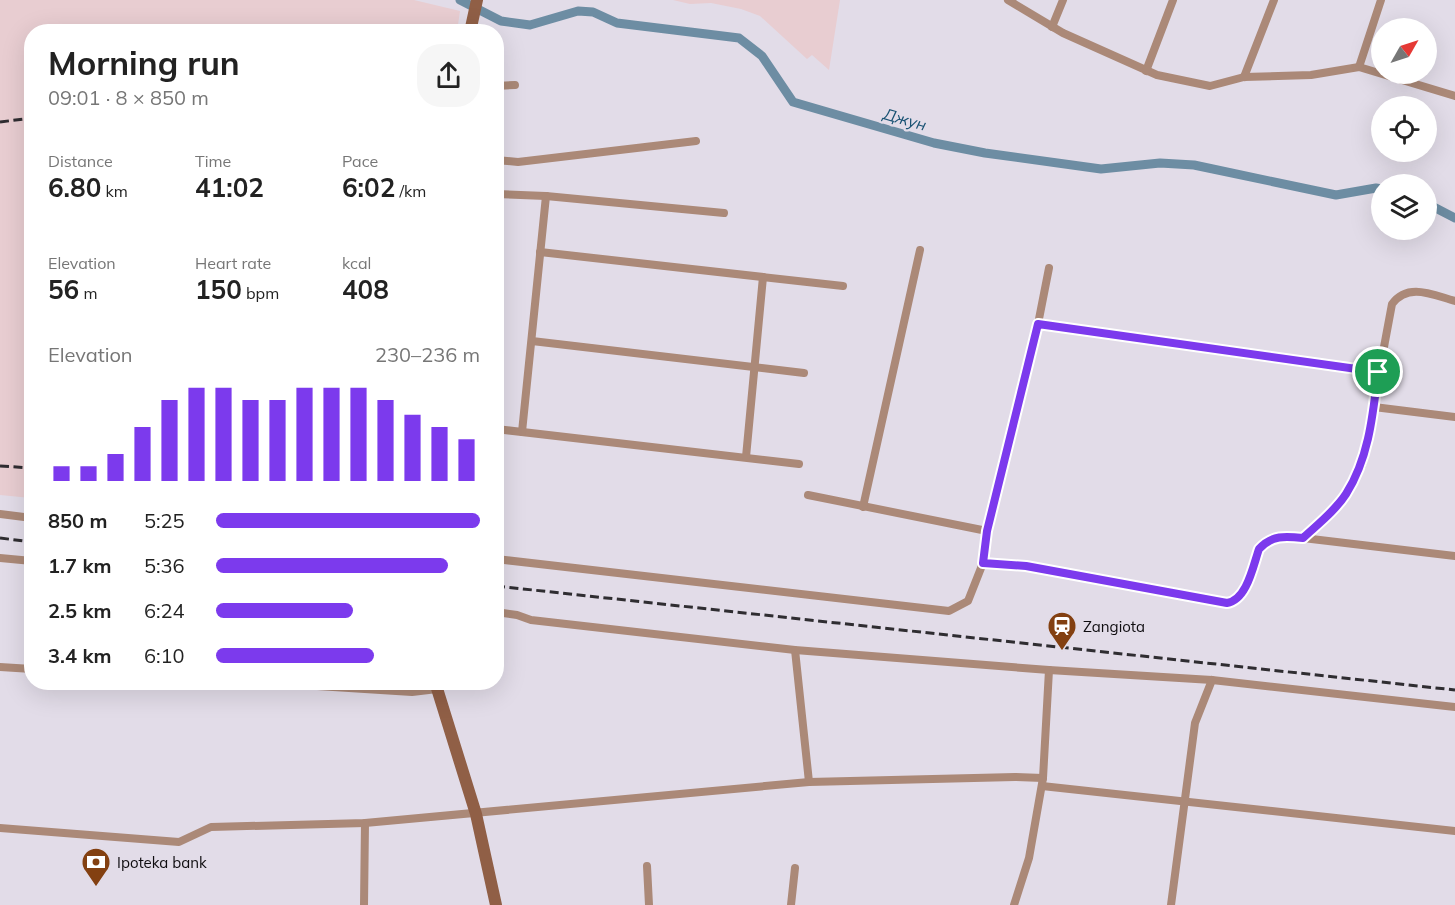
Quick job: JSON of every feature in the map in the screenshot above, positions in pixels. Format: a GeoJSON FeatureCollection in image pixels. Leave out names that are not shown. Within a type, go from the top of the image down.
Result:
{"type":"FeatureCollection","features":[{"type":"Feature","properties":{"kind":"main road"},"geometry":{"type":"LineString","coordinates":[[472,24],[477,0]]}},
{"type":"Feature","properties":{"kind":"main road"},"geometry":{"type":"LineString","coordinates":[[440,690],[476,814],[496,905]]}},
{"type":"Feature","properties":{"kind":"street"},"geometry":{"type":"LineString","coordinates":[[1008,0],[1052,27],[1156,75],[1210,86],[1244,77],[1311,75],[1359,68],[1455,96]]}},
{"type":"Feature","properties":{"kind":"street"},"geometry":{"type":"LineString","coordinates":[[1052,27],[1063,0]]}},
{"type":"Feature","properties":{"kind":"street"},"geometry":{"type":"LineString","coordinates":[[1146,70],[1173,0]]}},
{"type":"Feature","properties":{"kind":"street"},"geometry":{"type":"LineString","coordinates":[[1244,77],[1274,0]]}},
{"type":"Feature","properties":{"kind":"street"},"geometry":{"type":"LineString","coordinates":[[1359,68],[1381,0]]}},
{"type":"Feature","properties":{"kind":"street"},"geometry":{"type":"LineString","coordinates":[[504,86],[515,85]]}},
{"type":"Feature","properties":{"kind":"street"},"geometry":{"type":"LineString","coordinates":[[504,161],[518,162],[696,141]]}},
{"type":"Feature","properties":{"kind":"street"},"geometry":{"type":"LineString","coordinates":[[504,194],[546,196],[724,213]]}},
{"type":"Feature","properties":{"kind":"street"},"geometry":{"type":"LineString","coordinates":[[522,432],[546,196]]}},
{"type":"Feature","properties":{"kind":"street"},"geometry":{"type":"LineString","coordinates":[[863,507],[920,249]]}},
{"type":"Feature","properties":{"kind":"street"},"geometry":{"type":"LineString","coordinates":[[540,252],[843,286]]}},
{"type":"Feature","properties":{"kind":"street"},"geometry":{"type":"LineString","coordinates":[[504,560],[949,611],[968,601],[983,563],[987,531],[1038,324],[1049,268]]}},
{"type":"Feature","properties":{"kind":"street"},"geometry":{"type":"LineString","coordinates":[[746,457],[763,277]]}},
{"type":"Feature","properties":{"kind":"street"},"geometry":{"type":"LineString","coordinates":[[1303,538],[1345,496],[1362,465],[1392,304],[1406,291],[1413,290],[1455,301]]}},
{"type":"Feature","properties":{"kind":"street"},"geometry":{"type":"LineString","coordinates":[[1038,324],[1378,372]]}},
{"type":"Feature","properties":{"kind":"street"},"geometry":{"type":"LineString","coordinates":[[532,341],[804,373]]}},
{"type":"Feature","properties":{"kind":"street"},"geometry":{"type":"LineString","coordinates":[[1374,406],[1455,417]]}},
{"type":"Feature","properties":{"kind":"street"},"geometry":{"type":"LineString","coordinates":[[504,430],[799,464]]}},
{"type":"Feature","properties":{"kind":"street"},"geometry":{"type":"LineString","coordinates":[[808,495],[987,531]]}},
{"type":"Feature","properties":{"kind":"street"},"geometry":{"type":"LineString","coordinates":[[0,514],[24,517]]}},
{"type":"Feature","properties":{"kind":"street"},"geometry":{"type":"LineString","coordinates":[[983,563],[1026,566],[1227,603],[1236,600],[1243,592],[1259,549],[1270,540],[1284,535],[1455,556]]}},
{"type":"Feature","properties":{"kind":"street"},"geometry":{"type":"LineString","coordinates":[[0,558],[24,560]]}},
{"type":"Feature","properties":{"kind":"street"},"geometry":{"type":"LineString","coordinates":[[504,613],[531,620],[795,650],[1212,680],[1455,707]]}},
{"type":"Feature","properties":{"kind":"street"},"geometry":{"type":"LineString","coordinates":[[795,650],[809,782]]}},
{"type":"Feature","properties":{"kind":"street"},"geometry":{"type":"LineString","coordinates":[[0,667],[24,668]]}},
{"type":"Feature","properties":{"kind":"street"},"geometry":{"type":"LineString","coordinates":[[1014,905],[1029,858],[1042,782],[1049,670]]}},
{"type":"Feature","properties":{"kind":"street"},"geometry":{"type":"LineString","coordinates":[[1171,905],[1195,723],[1212,680]]}},
{"type":"Feature","properties":{"kind":"street"},"geometry":{"type":"LineString","coordinates":[[380,690],[412,692],[420,690]]}},
{"type":"Feature","properties":{"kind":"street"},"geometry":{"type":"LineString","coordinates":[[0,828],[178,842],[211,827],[365,823],[809,782],[1015,777],[1185,802],[1455,831]]}},
{"type":"Feature","properties":{"kind":"street"},"geometry":{"type":"LineString","coordinates":[[364,905],[365,823]]}},
{"type":"Feature","properties":{"kind":"street"},"geometry":{"type":"LineString","coordinates":[[647,866],[649,905]]}},
{"type":"Feature","properties":{"kind":"street"},"geometry":{"type":"LineString","coordinates":[[791,905],[795,868]]}},
{"type":"Feature","properties":{"kind":"shaded area"},"geometry":{"type":"Polygon","coordinates":[[[0,0],[414,0],[460,11],[458,24],[24,24],[24,497],[0,495],[0,0]]]}},
{"type":"Feature","properties":{"kind":"shaded area"},"geometry":{"type":"Polygon","coordinates":[[[673,0],[840,0],[829,70],[812,55],[807,59],[760,16],[741,9],[711,3],[690,4],[673,0]]]}},
{"type":"Feature","properties":{"kind":"waterway","name":"Джун"},"geometry":{"type":"LineString","coordinates":[[460,0],[501,21],[530,25],[578,11],[593,12],[617,23],[739,38],[762,56],[793,102],[934,143],[985,153],[1101,169],[1160,163],[1194,165],[1336,195],[1371,189]]}},
{"type":"Feature","properties":{"kind":"waterway","name":"Джун"},"geometry":{"type":"LineString","coordinates":[[1437,209],[1455,218]]}},
{"type":"Feature","properties":{"kind":"railway"},"geometry":{"type":"LineString","coordinates":[[0,122],[24,119]]}},
{"type":"Feature","properties":{"kind":"railway"},"geometry":{"type":"LineString","coordinates":[[0,466],[24,468]]}},
{"type":"Feature","properties":{"kind":"railway"},"geometry":{"type":"LineString","coordinates":[[0,538],[24,541]]}},
{"type":"Feature","properties":{"kind":"railway"},"geometry":{"type":"LineString","coordinates":[[504,587],[1455,690]]}},
{"type":"Feature","properties":{"kind":"place","name":"Zangiota"},"geometry":{"type":"Point","coordinates":[1062,652]}},
{"type":"Feature","properties":{"kind":"place","name":"Ipoteka bank"},"geometry":{"type":"Point","coordinates":[96,888]}},
{"type":"Feature","properties":{"kind":"route"},"geometry":{"type":"LineString","coordinates":[[1038,324],[1378,372],[1374,406],[1362,465],[1345,496],[1303,538],[1284,535],[1264,544],[1259,549],[1243,592],[1232,602],[1227,603],[1026,566],[983,563],[987,531],[1038,324]]}}]}
